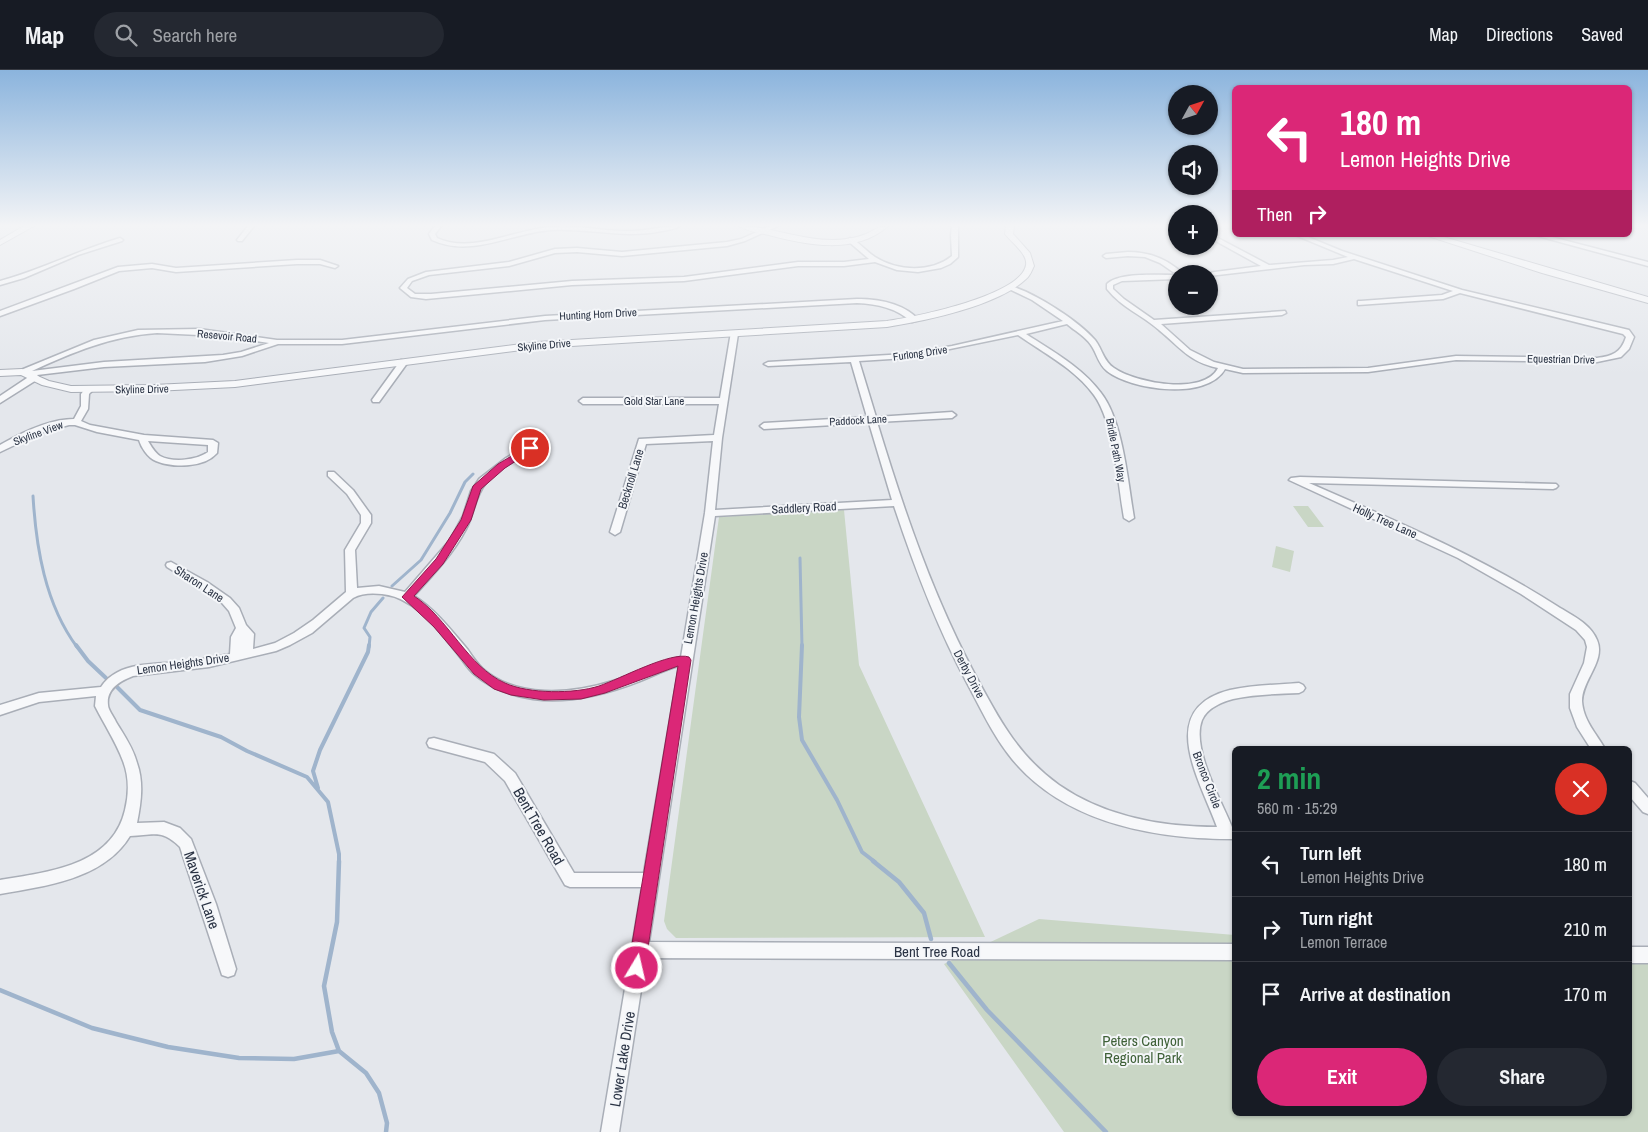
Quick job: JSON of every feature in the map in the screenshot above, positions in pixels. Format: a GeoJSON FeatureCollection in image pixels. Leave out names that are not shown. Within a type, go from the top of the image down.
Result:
{"type":"FeatureCollection","features":[{"type":"Feature","properties":{"kind":"street"},"geometry":{"type":"LineString","coordinates":[[0,283],[25,276]]}},
{"type":"Feature","properties":{"kind":"street"},"geometry":{"type":"LineString","coordinates":[[0,314],[72,288],[98,276]]}},
{"type":"Feature","properties":{"kind":"street"},"geometry":{"type":"LineString","coordinates":[[421,276],[410,280],[403,288],[409,294],[435,296],[572,283],[684,279],[710,276]]}},
{"type":"Feature","properties":{"kind":"street","name":"Skyline Drive"},"geometry":{"type":"LineString","coordinates":[[0,374],[30,375],[59,387],[89,390],[219,385],[538,345],[866,327],[915,320],[962,307],[1011,288],[1024,279],[1026,276]]}},
{"type":"Feature","properties":{"kind":"street","name":"Equestrian Drive"},"geometry":{"type":"LineString","coordinates":[[1222,367],[1252,371],[1350,371],[1383,369],[1456,358],[1597,360],[1613,358],[1623,353],[1627,348],[1630,338],[1626,332],[1460,291],[1412,276]]}},
{"type":"Feature","properties":{"kind":"street"},"geometry":{"type":"LineString","coordinates":[[1561,276],[1648,300]]}},
{"type":"Feature","properties":{"kind":"street"},"geometry":{"type":"LineString","coordinates":[[1011,288],[1039,300],[1092,340],[1099,356],[1110,369],[1134,380],[1154,385],[1193,386],[1216,377],[1222,367],[1187,352],[1154,322],[1114,296],[1110,290],[1110,284],[1114,281],[1168,278]]}},
{"type":"Feature","properties":{"kind":"street"},"geometry":{"type":"LineString","coordinates":[[1360,303],[1443,297],[1460,291]]}},
{"type":"Feature","properties":{"kind":"street","name":"Hunting Horn Drive"},"geometry":{"type":"LineString","coordinates":[[277,342],[349,341],[583,315],[857,301],[890,305],[904,311],[915,320]]}},
{"type":"Feature","properties":{"kind":"street"},"geometry":{"type":"LineString","coordinates":[[1154,322],[1282,313]]}},
{"type":"Feature","properties":{"kind":"street","name":"Furlong Drive"},"geometry":{"type":"LineString","coordinates":[[768,364],[906,356],[952,348],[1068,322]]}},
{"type":"Feature","properties":{"kind":"street","name":"Resevoir Road"},"geometry":{"type":"LineString","coordinates":[[30,375],[104,339],[137,332],[237,335],[277,342]]}},
{"type":"Feature","properties":{"kind":"street","name":"Bridle Path Way"},"geometry":{"type":"LineString","coordinates":[[1020,333],[1083,379],[1102,400],[1111,425],[1129,518]]}},
{"type":"Feature","properties":{"kind":"street","name":"Lemon Heights Drive"},"geometry":{"type":"LineString","coordinates":[[104,691],[109,684],[138,669],[190,665],[241,656],[292,640],[311,628],[343,597],[352,592],[376,590],[407,597],[416,603],[478,671],[498,685],[511,690],[544,696],[581,694],[601,690],[668,664],[685,660],[710,512],[718,438],[734,334]]}},
{"type":"Feature","properties":{"kind":"street","name":"Resevoir Road"},"geometry":{"type":"LineString","coordinates":[[30,375],[129,363],[218,358],[244,354],[277,342]]}},
{"type":"Feature","properties":{"kind":"street","name":"Derby Drive"},"geometry":{"type":"LineString","coordinates":[[855,360],[897,502],[917,560],[957,651],[1008,744],[1023,762],[1043,780],[1067,797],[1089,808],[1143,826],[1188,832],[1231,834]]}},
{"type":"Feature","properties":{"kind":"street"},"geometry":{"type":"LineString","coordinates":[[376,400],[404,362]]}},
{"type":"Feature","properties":{"kind":"street"},"geometry":{"type":"LineString","coordinates":[[0,400],[30,375]]}},
{"type":"Feature","properties":{"kind":"street"},"geometry":{"type":"LineString","coordinates":[[89,390],[85,394],[87,402],[84,412],[76,422],[89,428],[144,438],[214,443],[212,452],[204,458],[172,461],[153,456],[143,441],[144,438]]}},
{"type":"Feature","properties":{"kind":"street","name":"Gold Star Lane"},"geometry":{"type":"LineString","coordinates":[[583,401],[724,401]]}},
{"type":"Feature","properties":{"kind":"street","name":"Paddock Lane"},"geometry":{"type":"LineString","coordinates":[[764,426],[952,415]]}},
{"type":"Feature","properties":{"kind":"street","name":"Skyline View"},"geometry":{"type":"LineString","coordinates":[[0,449],[19,438],[61,424],[76,422]]}},
{"type":"Feature","properties":{"kind":"street","name":"Becknoll Lane"},"geometry":{"type":"LineString","coordinates":[[615,532],[642,441],[718,438]]}},
{"type":"Feature","properties":{"kind":"street"},"geometry":{"type":"LineString","coordinates":[[407,597],[439,562],[466,520],[477,488],[501,466],[530,448]]}},
{"type":"Feature","properties":{"kind":"street"},"geometry":{"type":"LineString","coordinates":[[331,474],[350,492],[366,515],[364,528],[350,550],[352,592]]}},
{"type":"Feature","properties":{"kind":"street","name":"Holly Tree Lane"},"geometry":{"type":"LineString","coordinates":[[1553,486],[1294,480],[1488,568],[1530,592],[1578,626],[1590,639],[1594,650],[1576,699],[1577,707],[1586,733],[1596,746]]}},
{"type":"Feature","properties":{"kind":"street","name":"Saddlery Road"},"geometry":{"type":"LineString","coordinates":[[710,512],[897,502]]}},
{"type":"Feature","properties":{"kind":"street","name":"Sharon Lane"},"geometry":{"type":"LineString","coordinates":[[170,565],[223,598],[234,610],[241,629],[237,637],[241,656]]}},
{"type":"Feature","properties":{"kind":"street","name":"Lower Lake Drive"},"geometry":{"type":"LineString","coordinates":[[610,1132],[685,660]]}},
{"type":"Feature","properties":{"kind":"street","name":"Bronco Circle"},"geometry":{"type":"LineString","coordinates":[[1231,834],[1195,754],[1192,731],[1198,714],[1208,705],[1231,694],[1299,688]]}},
{"type":"Feature","properties":{"kind":"street"},"geometry":{"type":"LineString","coordinates":[[0,710],[27,699],[47,694],[104,691],[101,697],[101,706],[130,761],[134,780],[133,815],[128,830],[104,856],[88,865],[55,876],[0,887]]}},
{"type":"Feature","properties":{"kind":"street","name":"Bent Tree Road"},"geometry":{"type":"LineString","coordinates":[[434,743],[489,758],[501,767],[510,777],[570,880],[650,880]]}},
{"type":"Feature","properties":{"kind":"street"},"geometry":{"type":"LineString","coordinates":[[1632,789],[1648,808]]}},
{"type":"Feature","properties":{"kind":"street","name":"Maverick Lane"},"geometry":{"type":"LineString","coordinates":[[128,830],[164,828],[175,832],[186,843],[208,904],[228,969]]}},
{"type":"Feature","properties":{"kind":"street","name":"Bent Tree Road"},"geometry":{"type":"LineString","coordinates":[[640,950],[1232,952]]}},
{"type":"Feature","properties":{"kind":"street"},"geometry":{"type":"LineString","coordinates":[[1632,955],[1648,955]]}},
{"type":"Feature","properties":{"kind":"green space"},"geometry":{"type":"Polygon","coordinates":[[[1293,506],[1308,506],[1324,527],[1308,527],[1293,506]]]}},
{"type":"Feature","properties":{"kind":"green space"},"geometry":{"type":"Polygon","coordinates":[[[844,510],[859,665],[985,937],[676,938],[667,929],[664,921],[719,517],[844,510]]]}},
{"type":"Feature","properties":{"kind":"green space"},"geometry":{"type":"Polygon","coordinates":[[[1276,546],[1294,551],[1290,572],[1272,567],[1276,546]]]}},
{"type":"Feature","properties":{"kind":"green space","name":"Peters Canyon Regional Park"},"geometry":{"type":"Polygon","coordinates":[[[1039,919],[1232,935],[1232,1116],[1632,1116],[1632,964],[1648,964],[1648,1132],[1064,1132],[944,964],[1039,919]]]}},
{"type":"Feature","properties":{"kind":"waterway"},"geometry":{"type":"LineString","coordinates":[[392,586],[421,560],[450,513],[465,482],[473,474]]}},
{"type":"Feature","properties":{"kind":"waterway"},"geometry":{"type":"LineString","coordinates":[[33,496],[44,574],[57,612],[77,647]]}},
{"type":"Feature","properties":{"kind":"waterway"},"geometry":{"type":"LineString","coordinates":[[800,558],[802,646]]}},
{"type":"Feature","properties":{"kind":"waterway"},"geometry":{"type":"LineString","coordinates":[[369,647],[370,637],[364,628],[371,612],[383,598]]}},
{"type":"Feature","properties":{"kind":"waterway"},"geometry":{"type":"LineString","coordinates":[[76,645],[88,661],[106,678]]}},
{"type":"Feature","properties":{"kind":"waterway"},"geometry":{"type":"LineString","coordinates":[[318,788],[313,771],[320,750],[368,652],[369,645]]}},
{"type":"Feature","properties":{"kind":"waterway"},"geometry":{"type":"LineString","coordinates":[[802,646],[799,717],[802,740],[837,800],[862,852],[875,862]]}},
{"type":"Feature","properties":{"kind":"waterway"},"geometry":{"type":"LineString","coordinates":[[117,687],[140,710],[221,737],[247,751],[307,777],[328,802],[339,861]]}},
{"type":"Feature","properties":{"kind":"waterway"},"geometry":{"type":"LineString","coordinates":[[339,861],[337,922],[324,986],[332,1032],[339,1051]]}},
{"type":"Feature","properties":{"kind":"waterway"},"geometry":{"type":"LineString","coordinates":[[873,861],[899,882],[924,913],[931,939]]}},
{"type":"Feature","properties":{"kind":"waterway"},"geometry":{"type":"LineString","coordinates":[[949,963],[987,1010],[1106,1132]]}},
{"type":"Feature","properties":{"kind":"waterway"},"geometry":{"type":"LineString","coordinates":[[0,990],[92,1028],[168,1047],[239,1058],[294,1059],[339,1051]]}},
{"type":"Feature","properties":{"kind":"waterway"},"geometry":{"type":"LineString","coordinates":[[339,1051],[366,1073],[379,1093],[387,1123],[386,1132]]}},
{"type":"Feature","properties":{"kind":"route"},"geometry":{"type":"LineString","coordinates":[[530,448],[501,466],[477,488],[466,520],[439,562],[407,597],[416,603],[438,625],[478,671],[498,685],[511,690],[544,696],[581,694],[601,690],[675,661],[685,660],[637,968]]}}]}
